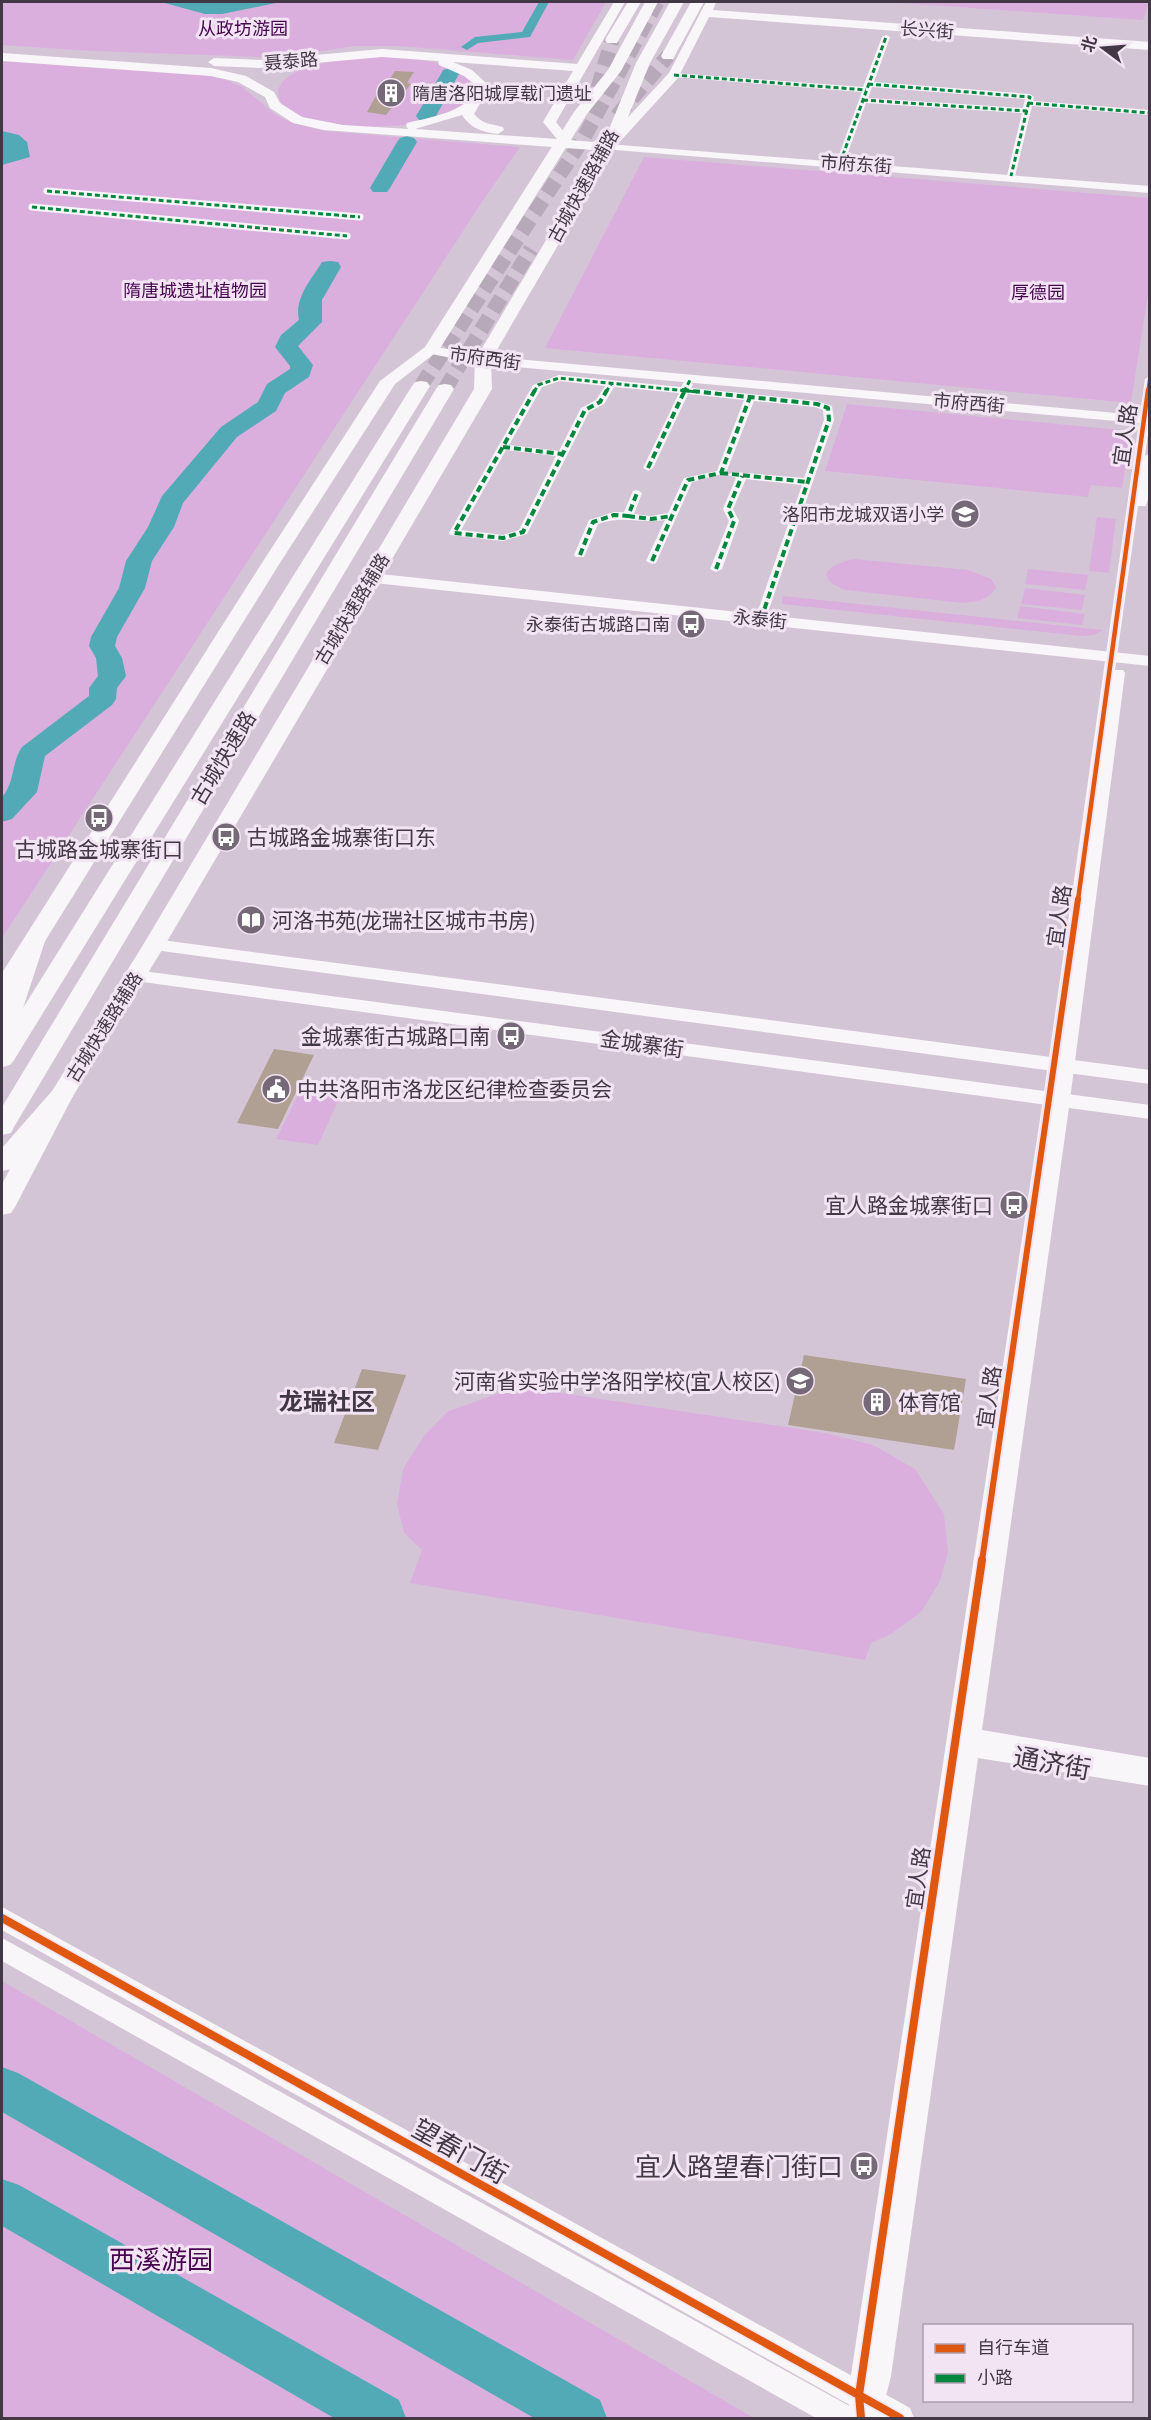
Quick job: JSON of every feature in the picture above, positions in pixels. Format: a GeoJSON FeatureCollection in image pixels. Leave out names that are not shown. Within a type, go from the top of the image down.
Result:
{"type":"FeatureCollection","features":[{"type":"Feature","properties":{"kind":"main road"},"geometry":{"type":"LineString","coordinates":[[562,141],[549,122],[619,2]]}},
{"type":"Feature","properties":{"kind":"main road"},"geometry":{"type":"LineString","coordinates":[[612,40],[634,2]]}},
{"type":"Feature","properties":{"kind":"main road","name":"古城快速路辅路"},"geometry":{"type":"LineString","coordinates":[[2,992],[269,566],[389,381],[431,350],[581,112],[614,71],[651,2]]}},
{"type":"Feature","properties":{"kind":"main road","name":"古城快速路辅路"},"geometry":{"type":"LineString","coordinates":[[2,1207],[61,1096],[154,945],[483,389],[485,357],[609,145],[643,63],[677,2]]}},
{"type":"Feature","properties":{"kind":"main road"},"geometry":{"type":"LineString","coordinates":[[668,56],[705,6]]}},
{"type":"Feature","properties":{"kind":"main road"},"geometry":{"type":"LineString","coordinates":[[416,54],[452,64],[480,83],[481,91],[468,114],[472,122],[483,127],[562,141],[609,145],[675,75],[705,6]]}},
{"type":"Feature","properties":{"kind":"main road","name":"长兴街"},"geometry":{"type":"LineString","coordinates":[[705,6],[1149,44]]}},
{"type":"Feature","properties":{"kind":"main road","name":"聂泰路"},"geometry":{"type":"LineString","coordinates":[[2,49],[54,57],[211,72],[242,79],[270,95],[274,105],[298,120],[343,129],[562,141]]}},
{"type":"Feature","properties":{"kind":"main road","name":"聂泰路"},"geometry":{"type":"LineString","coordinates":[[2,57],[259,64],[382,52],[580,68]]}},
{"type":"Feature","properties":{"kind":"main road"},"geometry":{"type":"LineString","coordinates":[[270,95],[281,79],[320,59]]}},
{"type":"Feature","properties":{"kind":"main road"},"geometry":{"type":"LineString","coordinates":[[378,131],[433,122],[476,103]]}},
{"type":"Feature","properties":{"kind":"main road","name":"古城快速路"},"geometry":{"type":"LineString","coordinates":[[2,1060],[421,386]]}},
{"type":"Feature","properties":{"kind":"main road","name":"古城快速路"},"geometry":{"type":"LineString","coordinates":[[2,1127],[445,389]]}},
{"type":"Feature","properties":{"kind":"main road","name":"永泰街"},"geometry":{"type":"LineString","coordinates":[[372,576],[1116,655],[1149,661]]}},
{"type":"Feature","properties":{"kind":"main road","name":"永泰街"},"geometry":{"type":"LineString","coordinates":[[1116,655],[1149,656]]}},
{"type":"Feature","properties":{"kind":"main road"},"geometry":{"type":"LineString","coordinates":[[2,1034],[34,941]]}},
{"type":"Feature","properties":{"kind":"main road","name":"金城寨街"},"geometry":{"type":"LineString","coordinates":[[154,945],[1149,1077]]}},
{"type":"Feature","properties":{"kind":"main road","name":"金城寨街"},"geometry":{"type":"LineString","coordinates":[[135,976],[1149,1112]]}},
{"type":"Feature","properties":{"kind":"main road"},"geometry":{"type":"LineString","coordinates":[[2,1162],[61,1096]]}},
{"type":"Feature","properties":{"kind":"street"},"geometry":{"type":"LineString","coordinates":[[840,163],[886,37]]}},
{"type":"Feature","properties":{"kind":"street"},"geometry":{"type":"LineString","coordinates":[[675,75],[1030,96],[1011,176]]}},
{"type":"Feature","properties":{"kind":"street"},"geometry":{"type":"LineString","coordinates":[[863,100],[1149,113]]}},
{"type":"Feature","properties":{"kind":"street","name":"市府东街"},"geometry":{"type":"LineString","coordinates":[[609,145],[1149,188]]}},
{"type":"Feature","properties":{"kind":"street","name":"市府东街"},"geometry":{"type":"LineString","coordinates":[[609,145],[1149,188]]}},
{"type":"Feature","properties":{"kind":"street"},"geometry":{"type":"LineString","coordinates":[[47,191],[360,217]]}},
{"type":"Feature","properties":{"kind":"street"},"geometry":{"type":"LineString","coordinates":[[32,207],[347,236]]}},
{"type":"Feature","properties":{"kind":"street","name":"市府西街"},"geometry":{"type":"LineString","coordinates":[[431,350],[691,378],[1147,417]]}},
{"type":"Feature","properties":{"kind":"street","name":"市府西街"},"geometry":{"type":"LineString","coordinates":[[485,357],[1147,417]]}},
{"type":"Feature","properties":{"kind":"street"},"geometry":{"type":"LineString","coordinates":[[611,384],[600,402],[585,410],[523,532],[503,538],[454,533],[538,385],[559,378],[817,404],[828,408],[829,420],[761,617]]}},
{"type":"Feature","properties":{"kind":"street"},"geometry":{"type":"LineString","coordinates":[[648,468],[691,378]]}},
{"type":"Feature","properties":{"kind":"street","name":"宜人路"},"geometry":{"type":"LineString","coordinates":[[866,2409],[1057,1100],[1147,417],[1149,379]]}},
{"type":"Feature","properties":{"kind":"street"},"geometry":{"type":"LineString","coordinates":[[721,473],[750,397]]}},
{"type":"Feature","properties":{"kind":"street"},"geometry":{"type":"LineString","coordinates":[[503,447],[562,454]]}},
{"type":"Feature","properties":{"kind":"street","name":"宜人路"},"geometry":{"type":"LineString","coordinates":[[1116,655],[1149,456]]}},
{"type":"Feature","properties":{"kind":"street"},"geometry":{"type":"LineString","coordinates":[[652,561],[688,480],[721,473],[808,482]]}},
{"type":"Feature","properties":{"kind":"street"},"geometry":{"type":"LineString","coordinates":[[716,568],[734,521],[729,509],[742,476]]}},
{"type":"Feature","properties":{"kind":"street"},"geometry":{"type":"LineString","coordinates":[[628,516],[637,493]]}},
{"type":"Feature","properties":{"kind":"street"},"geometry":{"type":"LineString","coordinates":[[580,555],[593,522],[614,515],[651,519],[672,516]]}},
{"type":"Feature","properties":{"kind":"street","name":"通济街"},"geometry":{"type":"LineString","coordinates":[[963,1741],[1149,1765]]}},
{"type":"Feature","properties":{"kind":"street","name":"通济街"},"geometry":{"type":"LineString","coordinates":[[963,1741],[1149,1779]]}},
{"type":"Feature","properties":{"kind":"street","name":"望春门街"},"geometry":{"type":"LineString","coordinates":[[2,1918],[866,2409],[900,2418]]}},
{"type":"Feature","properties":{"kind":"street","name":"望春门街"},"geometry":{"type":"LineString","coordinates":[[2,1949],[843,2418]]}},
{"type":"Feature","properties":{"kind":"green space","name":"从政坊游园"},"geometry":{"type":"Polygon","coordinates":[[[2,2],[606,2],[573,60],[399,46],[355,46],[291,56],[260,57],[92,51],[2,45],[2,2]]]}},
{"type":"Feature","properties":{"kind":"green space"},"geometry":{"type":"Polygon","coordinates":[[[886,2],[1149,2],[1143,20],[886,2]]]}},
{"type":"Feature","properties":{"kind":"green space"},"geometry":{"type":"Polygon","coordinates":[[[376,56],[418,60],[451,67],[464,74],[471,83],[472,95],[459,108],[440,117],[417,123],[363,127],[316,121],[299,115],[285,107],[280,101],[278,93],[282,83],[291,75],[320,64],[376,56]]]}},
{"type":"Feature","properties":{"kind":"green space","name":"隋唐城遗址植物园"},"geometry":{"type":"Polygon","coordinates":[[[2,61],[202,75],[223,79],[241,86],[276,115],[293,123],[324,131],[520,147],[2,938],[2,61]]]}},
{"type":"Feature","properties":{"kind":"green space","name":"厚德园"},"geometry":{"type":"Polygon","coordinates":[[[644,157],[1149,198],[1149,287],[1131,403],[545,348],[644,157]]]}},
{"type":"Feature","properties":{"kind":"green space"},"geometry":{"type":"Polygon","coordinates":[[[847,404],[1131,431],[1122,488],[1091,485],[1088,497],[825,471],[847,404]]]}},
{"type":"Feature","properties":{"kind":"green space"},"geometry":{"type":"Polygon","coordinates":[[[1097,517],[1116,519],[1109,573],[1089,571],[1097,517]]]}},
{"type":"Feature","properties":{"kind":"green space"},"geometry":{"type":"Polygon","coordinates":[[[854,559],[968,570],[991,579],[996,587],[986,598],[963,603],[845,590],[829,580],[827,576],[831,568],[854,559]]]}},
{"type":"Feature","properties":{"kind":"green space"},"geometry":{"type":"Polygon","coordinates":[[[1028,569],[1088,575],[1085,590],[1025,584],[1028,569]]]}},
{"type":"Feature","properties":{"kind":"green space"},"geometry":{"type":"Polygon","coordinates":[[[1025,588],[1085,595],[1082,610],[1021,604],[1025,588]]]}},
{"type":"Feature","properties":{"kind":"green space"},"geometry":{"type":"Polygon","coordinates":[[[783,596],[1103,630],[1094,635],[1081,636],[782,604],[783,596]]]}},
{"type":"Feature","properties":{"kind":"green space"},"geometry":{"type":"Polygon","coordinates":[[[1020,606],[1085,614],[1082,625],[1017,618],[1020,606]]]}},
{"type":"Feature","properties":{"kind":"green space"},"geometry":{"type":"Polygon","coordinates":[[[299,1093],[339,1099],[318,1145],[276,1139],[299,1093]]]}},
{"type":"Feature","properties":{"kind":"green space"},"geometry":{"type":"Polygon","coordinates":[[[510,1389],[548,1391],[825,1433],[873,1445],[915,1469],[944,1514],[948,1552],[940,1581],[922,1611],[891,1634],[871,1643],[865,1660],[410,1583],[422,1550],[404,1533],[397,1504],[403,1469],[424,1436],[447,1412],[510,1389]]]}},
{"type":"Feature","properties":{"kind":"green space","name":"西溪游园"},"geometry":{"type":"Polygon","coordinates":[[[2,1981],[754,2418],[2,2418],[2,1981]]]}},
{"type":"Feature","properties":{"kind":"water"},"geometry":{"type":"Polygon","coordinates":[[[161,2],[281,2],[222,14],[205,14],[161,2]]]}},
{"type":"Feature","properties":{"kind":"water"},"geometry":{"type":"Polygon","coordinates":[[[2,131],[19,135],[27,142],[30,157],[2,165],[2,131]]]}},
{"type":"Feature","properties":{"kind":"building","name":"隋唐洛阳城厚载门遗址"},"geometry":{"type":"Polygon","coordinates":[[[395,71],[414,72],[407,83],[411,84],[386,115],[367,112],[383,83],[387,83],[395,71]]]}},
{"type":"Feature","properties":{"kind":"building","name":"中共洛阳市洛龙区纪律检查委员会"},"geometry":{"type":"Polygon","coordinates":[[[274,1049],[314,1055],[278,1129],[237,1123],[274,1049]]]}},
{"type":"Feature","properties":{"kind":"building","name":"体育馆"},"geometry":{"type":"Polygon","coordinates":[[[804,1355],[966,1379],[954,1450],[788,1425],[804,1355]]]}},
{"type":"Feature","properties":{"kind":"building"},"geometry":{"type":"Polygon","coordinates":[[[362,1369],[406,1375],[378,1450],[334,1443],[362,1369]]]}},
{"type":"Feature","properties":{"kind":"waterway"},"geometry":{"type":"LineString","coordinates":[[467,47],[475,40],[526,35],[544,2]]}},
{"type":"Feature","properties":{"kind":"waterway"},"geometry":{"type":"LineString","coordinates":[[426,116],[450,74]]}},
{"type":"Feature","properties":{"kind":"waterway"},"geometry":{"type":"LineString","coordinates":[[380,188],[407,142]]}},
{"type":"Feature","properties":{"kind":"waterway"},"geometry":{"type":"LineString","coordinates":[[2,813],[23,792],[32,753],[102,699],[103,688],[112,676],[109,658],[102,646],[104,637],[132,588],[139,561],[161,527],[171,501],[229,432],[268,406],[275,389],[301,372],[302,365],[286,347],[289,340],[311,322],[309,314],[311,300],[330,267]]}},
{"type":"Feature","properties":{"kind":"waterway"},"geometry":{"type":"LineString","coordinates":[[2,2088],[582,2418]]}},
{"type":"Feature","properties":{"kind":"waterway"},"geometry":{"type":"LineString","coordinates":[[2,2201],[381,2418]]}},
{"type":"Feature","properties":{"kind":"tunnel"},"geometry":{"type":"LineString","coordinates":[[421,386],[583,139],[657,2]]}},
{"type":"Feature","properties":{"kind":"tunnel"},"geometry":{"type":"LineString","coordinates":[[598,88],[612,40]]}},
{"type":"Feature","properties":{"kind":"tunnel"},"geometry":{"type":"LineString","coordinates":[[617,116],[668,56]]}},
{"type":"Feature","properties":{"kind":"tunnel"},"geometry":{"type":"LineString","coordinates":[[445,389],[531,249]]}},
{"type":"Feature","properties":{"kind":"marked path"},"geometry":{"type":"LineString","coordinates":[[840,163],[886,37]]}},
{"type":"Feature","properties":{"kind":"marked path"},"geometry":{"type":"LineString","coordinates":[[674,75],[866,90]]}},
{"type":"Feature","properties":{"kind":"marked path"},"geometry":{"type":"LineString","coordinates":[[868,84],[1030,97],[1011,176]]}},
{"type":"Feature","properties":{"kind":"marked path"},"geometry":{"type":"LineString","coordinates":[[863,100],[1027,111]]}},
{"type":"Feature","properties":{"kind":"marked path"},"geometry":{"type":"LineString","coordinates":[[1028,103],[1150,113]]}},
{"type":"Feature","properties":{"kind":"marked path"},"geometry":{"type":"LineString","coordinates":[[47,191],[360,217]]}},
{"type":"Feature","properties":{"kind":"marked path"},"geometry":{"type":"LineString","coordinates":[[32,207],[347,236]]}},
{"type":"Feature","properties":{"kind":"marked path"},"geometry":{"type":"LineString","coordinates":[[611,384],[600,402],[585,410],[523,532],[503,538],[454,533],[538,385],[559,378],[817,404],[828,408],[829,420],[761,619]]}},
{"type":"Feature","properties":{"kind":"marked path"},"geometry":{"type":"LineString","coordinates":[[648,468],[691,378]]}},
{"type":"Feature","properties":{"kind":"marked path"},"geometry":{"type":"LineString","coordinates":[[652,561],[688,480],[721,473],[750,397]]}},
{"type":"Feature","properties":{"kind":"marked path"},"geometry":{"type":"LineString","coordinates":[[503,447],[562,454]]}},
{"type":"Feature","properties":{"kind":"marked path"},"geometry":{"type":"LineString","coordinates":[[721,473],[808,482]]}},
{"type":"Feature","properties":{"kind":"marked path"},"geometry":{"type":"LineString","coordinates":[[716,569],[734,521],[728,509],[742,476]]}},
{"type":"Feature","properties":{"kind":"marked path"},"geometry":{"type":"LineString","coordinates":[[580,555],[593,522],[614,515],[628,516],[637,493]]}},
{"type":"Feature","properties":{"kind":"marked path"},"geometry":{"type":"LineString","coordinates":[[628,516],[651,519],[672,516]]}},
{"type":"Feature","properties":{"kind":"cycle path"},"geometry":{"type":"LineString","coordinates":[[861,2418],[859,2395],[1050,1099],[1150,379]]}},
{"type":"Feature","properties":{"kind":"cycle path"},"geometry":{"type":"LineString","coordinates":[[2,1918],[900,2418]]}},
{"type":"Feature","properties":{"kind":"place","name":"隋唐洛阳城厚载门遗址"},"geometry":{"type":"Point","coordinates":[391,93]}},
{"type":"Feature","properties":{"kind":"place","name":"洛阳市龙城双语小学"},"geometry":{"type":"Point","coordinates":[965,514]}},
{"type":"Feature","properties":{"kind":"place","name":"永泰街古城路口南"},"geometry":{"type":"Point","coordinates":[691,624]}},
{"type":"Feature","properties":{"kind":"place","name":"古城路金城寨街口"},"geometry":{"type":"Point","coordinates":[99,818]}},
{"type":"Feature","properties":{"kind":"place","name":"古城路金城寨街口东"},"geometry":{"type":"Point","coordinates":[226,837]}},
{"type":"Feature","properties":{"kind":"place","name":"河洛书苑(龙瑞社区城市书房)"},"geometry":{"type":"Point","coordinates":[251,920]}},
{"type":"Feature","properties":{"kind":"place","name":"金城寨街古城路口南"},"geometry":{"type":"Point","coordinates":[511,1036]}},
{"type":"Feature","properties":{"kind":"place","name":"中共洛阳市洛龙区纪律检查委员会"},"geometry":{"type":"Point","coordinates":[276,1089]}},
{"type":"Feature","properties":{"kind":"place","name":"宜人路金城寨街口"},"geometry":{"type":"Point","coordinates":[1014,1205]}},
{"type":"Feature","properties":{"kind":"place","name":"河南省实验中学洛阳学校(宜人校区)"},"geometry":{"type":"Point","coordinates":[800,1381]}},
{"type":"Feature","properties":{"kind":"place","name":"体育馆"},"geometry":{"type":"Point","coordinates":[877,1402]}},
{"type":"Feature","properties":{"kind":"place","name":"宜人路望春门街口"},"geometry":{"type":"Point","coordinates":[864,2166]}},
{"type":"Feature","properties":{"kind":"district","name":"龙瑞社区"},"geometry":{"type":"Point","coordinates":[327,1401]}}]}
